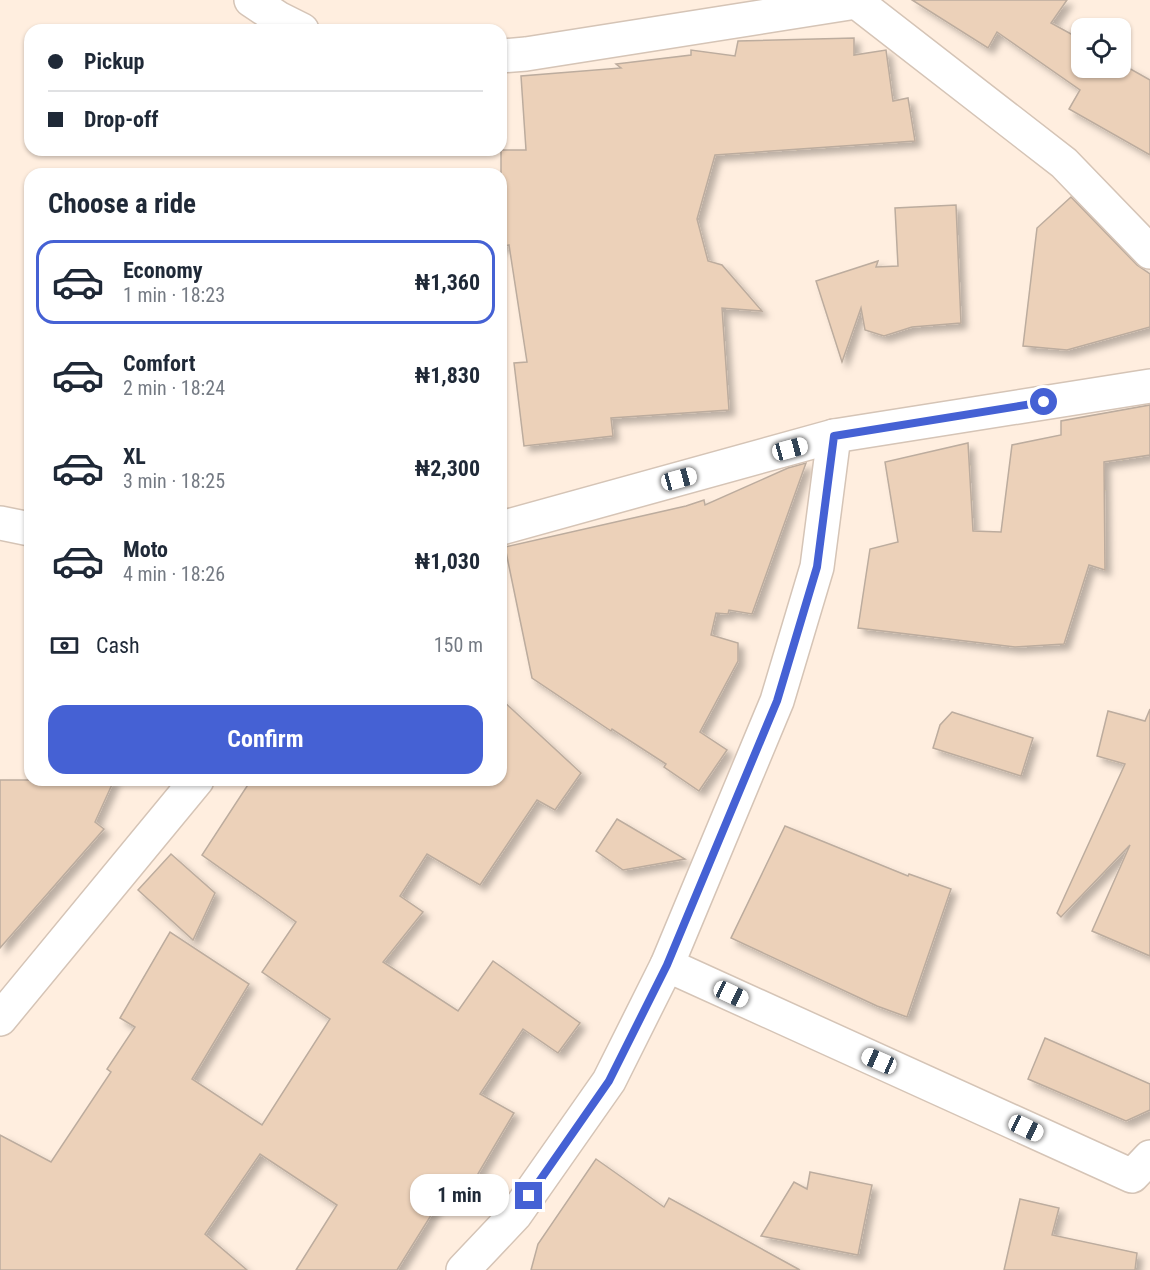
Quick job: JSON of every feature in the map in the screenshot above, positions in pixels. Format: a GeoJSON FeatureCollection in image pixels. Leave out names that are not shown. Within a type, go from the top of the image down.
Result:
{"type":"FeatureCollection","features":[{"type":"Feature","properties":{"kind":"street"},"geometry":{"type":"LineString","coordinates":[[251,0],[290,24]]}},
{"type":"Feature","properties":{"kind":"street"},"geometry":{"type":"LineString","coordinates":[[507,56],[796,6],[855,1],[1064,163],[1150,252]]}},
{"type":"Feature","properties":{"kind":"street"},"geometry":{"type":"LineString","coordinates":[[507,526],[834,436],[1150,386]]}},
{"type":"Feature","properties":{"kind":"street"},"geometry":{"type":"LineString","coordinates":[[463,1270],[515,1215],[609,1081],[667,965],[777,701],[817,567],[834,436]]}},
{"type":"Feature","properties":{"kind":"street"},"geometry":{"type":"LineString","coordinates":[[0,523],[24,528]]}},
{"type":"Feature","properties":{"kind":"street"},"geometry":{"type":"LineString","coordinates":[[0,1019],[192,786]]}},
{"type":"Feature","properties":{"kind":"street"},"geometry":{"type":"LineString","coordinates":[[667,965],[1144,1172]]}},
{"type":"Feature","properties":{"kind":"building"},"geometry":{"type":"Polygon","coordinates":[[[912,0],[1067,0],[1051,23],[1071,34],[1071,78],[1131,78],[1131,69],[1150,80],[1150,155],[1069,109],[1080,90],[997,32],[988,48],[912,0]]]}},
{"type":"Feature","properties":{"kind":"building"},"geometry":{"type":"Polygon","coordinates":[[[854,38],[854,55],[886,50],[893,101],[908,98],[915,141],[715,155],[697,219],[708,261],[722,265],[762,311],[722,308],[729,410],[611,418],[613,436],[524,446],[514,363],[527,362],[509,245],[507,246],[507,168],[501,168],[501,156],[507,156],[507,150],[526,150],[521,76],[621,68],[616,64],[691,55],[691,50],[735,56],[738,41],[854,38]]]}},
{"type":"Feature","properties":{"kind":"building"},"geometry":{"type":"Polygon","coordinates":[[[1071,197],[1137,265],[1150,274],[1150,327],[1067,350],[1023,346],[1037,228],[1071,197]]]}},
{"type":"Feature","properties":{"kind":"building"},"geometry":{"type":"Polygon","coordinates":[[[956,205],[961,323],[912,327],[884,336],[865,330],[861,308],[842,362],[816,281],[878,261],[876,267],[898,266],[895,208],[956,205]]]}},
{"type":"Feature","properties":{"kind":"building"},"geometry":{"type":"Polygon","coordinates":[[[1150,405],[1150,455],[1104,462],[1105,570],[1089,565],[1064,644],[1015,647],[858,628],[870,549],[898,542],[885,462],[968,443],[973,531],[1001,532],[1012,445],[1061,435],[1061,421],[1150,405]]]}},
{"type":"Feature","properties":{"kind":"building"},"geometry":{"type":"Polygon","coordinates":[[[806,463],[752,614],[729,610],[728,614],[716,613],[711,635],[738,643],[738,661],[700,732],[727,750],[699,791],[664,767],[666,764],[612,729],[611,731],[532,678],[507,557],[507,547],[704,500],[705,505],[788,468],[806,463]]]}},
{"type":"Feature","properties":{"kind":"building"},"geometry":{"type":"Polygon","coordinates":[[[507,705],[581,773],[555,810],[537,800],[480,885],[427,854],[400,896],[423,912],[383,962],[458,1011],[493,961],[580,1023],[558,1053],[523,1029],[480,1094],[514,1113],[472,1184],[456,1175],[397,1270],[296,1270],[337,1205],[260,1154],[205,1234],[247,1270],[0,1270],[0,1135],[51,1162],[111,1072],[107,1069],[135,1027],[120,1018],[170,932],[249,984],[192,1079],[262,1125],[330,1019],[262,972],[296,922],[202,855],[247,786],[507,786],[507,705]]]}},
{"type":"Feature","properties":{"kind":"building"},"geometry":{"type":"Polygon","coordinates":[[[1150,709],[1150,956],[1092,931],[1130,845],[1061,917],[1057,913],[1125,764],[1097,756],[1108,711],[1145,721],[1150,709]]]}},
{"type":"Feature","properties":{"kind":"building"},"geometry":{"type":"Polygon","coordinates":[[[952,712],[1033,738],[1021,776],[933,748],[940,725],[952,712]]]}},
{"type":"Feature","properties":{"kind":"building"},"geometry":{"type":"Polygon","coordinates":[[[0,780],[24,780],[24,786],[111,786],[95,822],[104,829],[0,948],[0,780]]]}},
{"type":"Feature","properties":{"kind":"building"},"geometry":{"type":"Polygon","coordinates":[[[617,819],[685,859],[623,870],[596,851],[617,819]]]}},
{"type":"Feature","properties":{"kind":"building"},"geometry":{"type":"Polygon","coordinates":[[[785,826],[908,876],[909,874],[951,889],[907,1017],[877,1006],[731,938],[785,826]]]}},
{"type":"Feature","properties":{"kind":"building"},"geometry":{"type":"Polygon","coordinates":[[[171,854],[215,893],[193,940],[138,890],[171,854]]]}},
{"type":"Feature","properties":{"kind":"building"},"geometry":{"type":"Polygon","coordinates":[[[1045,1038],[1150,1084],[1150,1110],[1126,1121],[1028,1079],[1045,1038]]]}},
{"type":"Feature","properties":{"kind":"building"},"geometry":{"type":"Polygon","coordinates":[[[596,1159],[664,1207],[669,1198],[800,1270],[531,1270],[538,1244],[596,1159]]]}},
{"type":"Feature","properties":{"kind":"building"},"geometry":{"type":"Polygon","coordinates":[[[810,1172],[872,1185],[858,1255],[761,1236],[794,1182],[807,1189],[810,1172]]]}},
{"type":"Feature","properties":{"kind":"building"},"geometry":{"type":"Polygon","coordinates":[[[1020,1199],[1059,1208],[1052,1235],[1137,1253],[1135,1270],[1004,1270],[1020,1199]]]}},
{"type":"Feature","properties":{"kind":"route"},"geometry":{"type":"LineString","coordinates":[[529,1196],[609,1081],[667,965],[777,701],[817,567],[834,436],[1044,402]]}}]}
